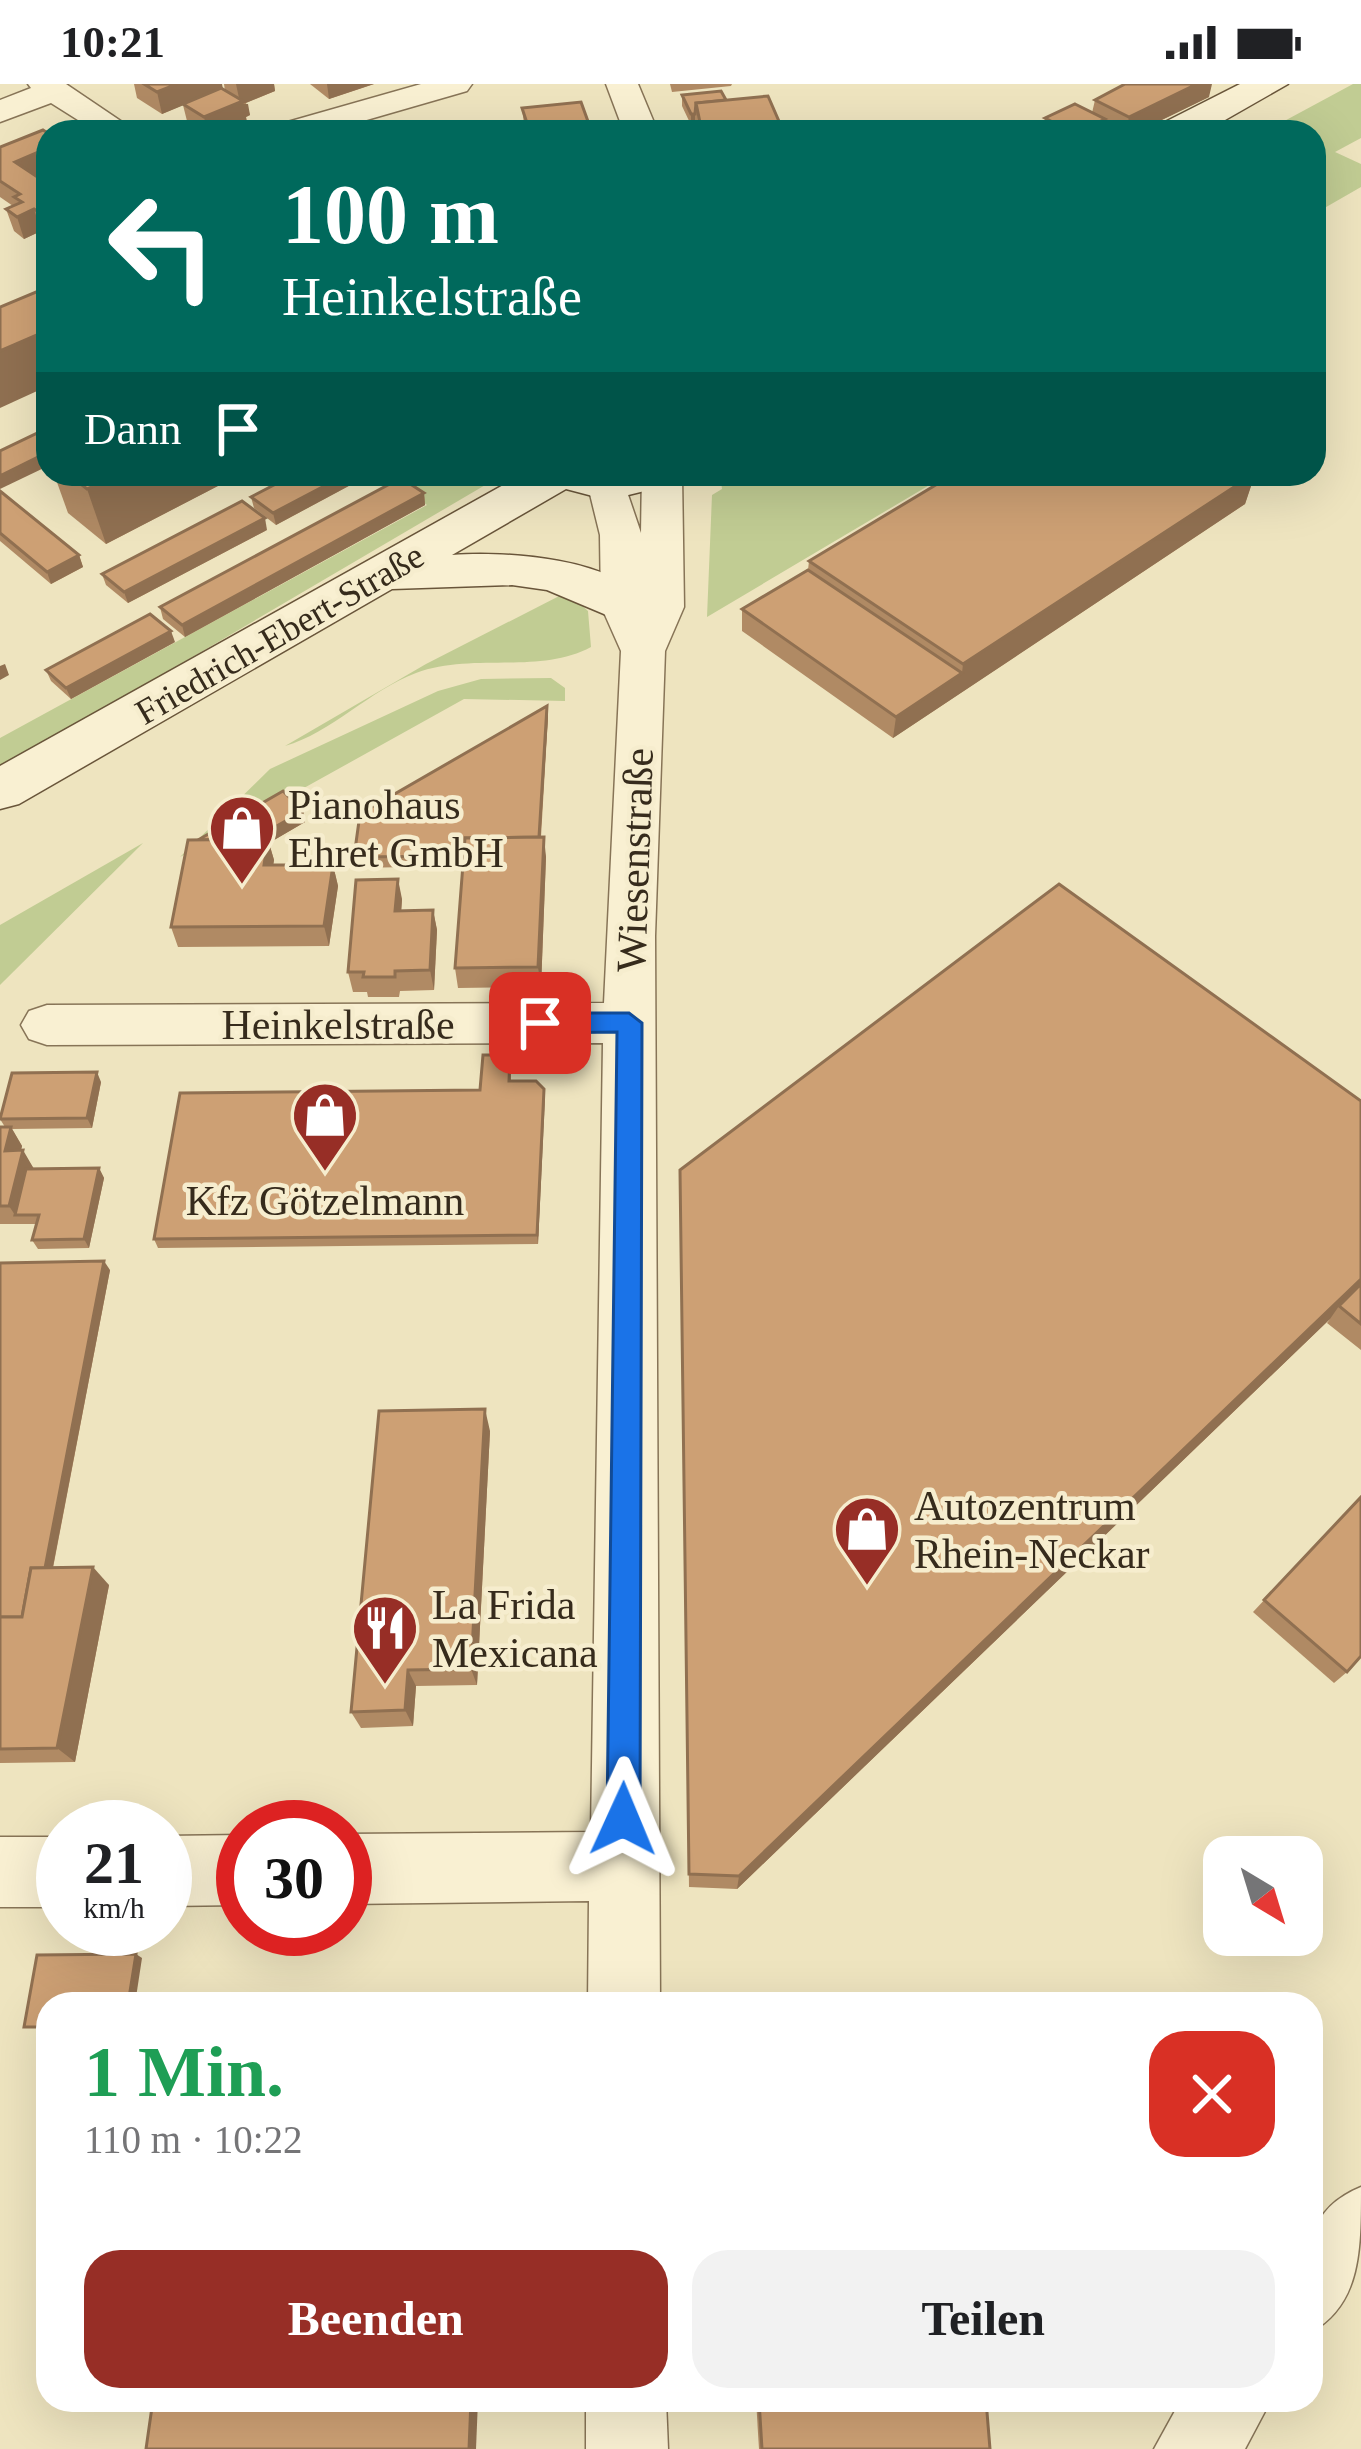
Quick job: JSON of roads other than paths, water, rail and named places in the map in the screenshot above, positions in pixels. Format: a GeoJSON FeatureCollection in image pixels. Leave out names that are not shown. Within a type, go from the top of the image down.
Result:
{"type":"FeatureCollection","features":[{"type":"Feature","properties":{"kind":"street"},"geometry":{"type":"LineString","coordinates":[[331,120],[456,84]]}},
{"type":"Feature","properties":{"kind":"street"},"geometry":{"type":"LineString","coordinates":[[622,84],[636,120]]}},
{"type":"Feature","properties":{"kind":"street"},"geometry":{"type":"LineString","coordinates":[[0,112],[49,87],[101,120]]}},
{"type":"Feature","properties":{"kind":"street"},"geometry":{"type":"LineString","coordinates":[[1193,120],[1244,88]]}},
{"type":"Feature","properties":{"kind":"street","name":"Friedrich-Ebert-Straße"},"geometry":{"type":"LineString","coordinates":[[0,790],[385,574],[561,486]]}},
{"type":"Feature","properties":{"kind":"street","name":"Wiesenstraße"},"geometry":{"type":"LineString","coordinates":[[583,486],[621,536],[633,628],[624,1992]]}},
{"type":"Feature","properties":{"kind":"street","name":"Wiesenstraße"},"geometry":{"type":"LineString","coordinates":[[633,628],[662,607],[659,486]]}},
{"type":"Feature","properties":{"kind":"street"},"geometry":{"type":"LineString","coordinates":[[385,574],[533,568],[575,579],[633,628]]}},
{"type":"Feature","properties":{"kind":"street","name":"Heinkelstraße"},"geometry":{"type":"LineString","coordinates":[[47,1025],[629,1023]]}},
{"type":"Feature","properties":{"kind":"street"},"geometry":{"type":"LineString","coordinates":[[372,1869],[623,1866]]}},
{"type":"Feature","properties":{"kind":"street"},"geometry":{"type":"LineString","coordinates":[[0,1872],[36,1871]]}},
{"type":"Feature","properties":{"kind":"street"},"geometry":{"type":"LineString","coordinates":[[1323,2277],[1361,2226]]}},
{"type":"Feature","properties":{"kind":"street"},"geometry":{"type":"LineString","coordinates":[[626,2412],[627,2449]]}},
{"type":"Feature","properties":{"kind":"street"},"geometry":{"type":"LineString","coordinates":[[1195,2449],[1223,2412]]}},
{"type":"Feature","properties":{"kind":"place","name":"Pianohaus Ehret GmbH"},"geometry":{"type":"Point","coordinates":[242,887]}},
{"type":"Feature","properties":{"kind":"place","name":"Kfz Götzelmann"},"geometry":{"type":"Point","coordinates":[325,1174]}},
{"type":"Feature","properties":{"kind":"place","name":"Autozentrum Rhein-Neckar"},"geometry":{"type":"Point","coordinates":[867,1588]}},
{"type":"Feature","properties":{"kind":"place","name":"La Frida Mexicana"},"geometry":{"type":"Point","coordinates":[385,1687]}}]}
